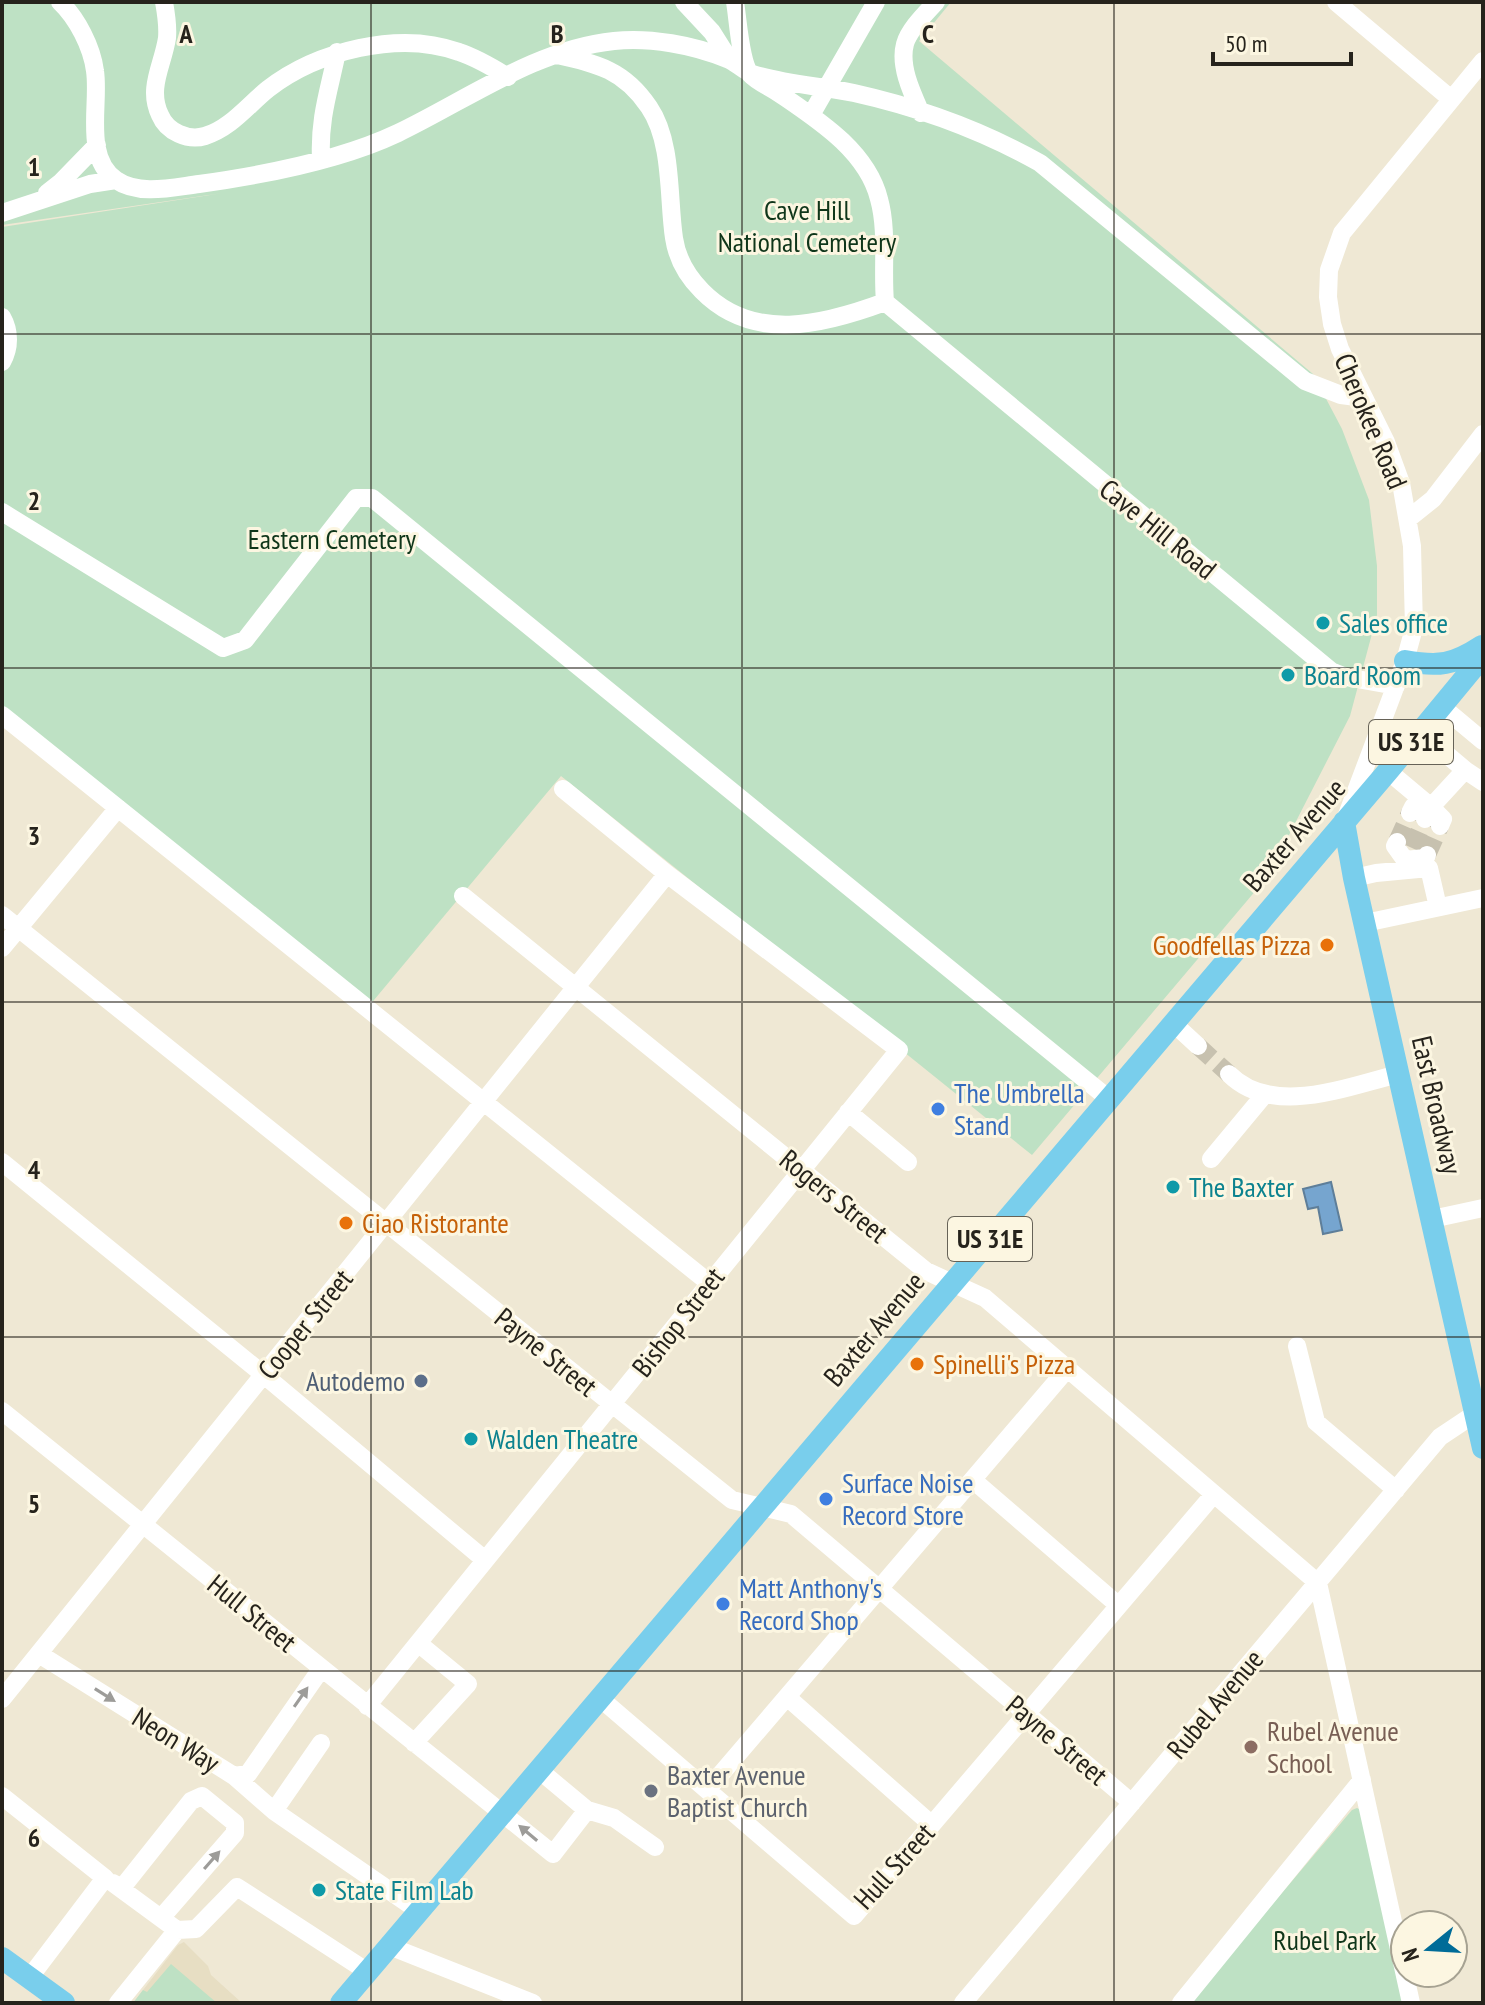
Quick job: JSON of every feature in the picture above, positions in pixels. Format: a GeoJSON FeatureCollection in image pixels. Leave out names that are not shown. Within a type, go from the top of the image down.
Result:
{"type":"FeatureCollection","features":[{"type":"Feature","properties":{"kind":"main road"},"geometry":{"type":"LineString","coordinates":[[1405,661],[1434,666],[1461,660],[1483,646]]}},
{"type":"Feature","properties":{"kind":"main road","name":"Baxter Avenue"},"geometry":{"type":"LineString","coordinates":[[341,2003],[1483,656]]}},
{"type":"Feature","properties":{"kind":"main road","name":"East Broadway"},"geometry":{"type":"LineString","coordinates":[[1344,822],[1483,1448]]}},
{"type":"Feature","properties":{"kind":"main road"},"geometry":{"type":"LineString","coordinates":[[2,1958],[64,2003]]}},
{"type":"Feature","properties":{"kind":"street"},"geometry":{"type":"LineString","coordinates":[[60,2],[70,12],[86,41],[95,70],[97,145],[104,163],[116,180]]}},
{"type":"Feature","properties":{"kind":"street"},"geometry":{"type":"LineString","coordinates":[[164,2],[167,37],[153,98],[161,119],[179,136],[203,137],[228,125],[270,88],[304,66],[337,52],[412,44],[456,50],[508,77]]}},
{"type":"Feature","properties":{"kind":"street"},"geometry":{"type":"LineString","coordinates":[[684,2],[712,32],[729,59]]}},
{"type":"Feature","properties":{"kind":"street"},"geometry":{"type":"LineString","coordinates":[[735,2],[743,54],[750,73]]}},
{"type":"Feature","properties":{"kind":"street"},"geometry":{"type":"LineString","coordinates":[[811,115],[876,2]]}},
{"type":"Feature","properties":{"kind":"street"},"geometry":{"type":"LineString","coordinates":[[921,113],[906,80],[905,44],[936,2]]}},
{"type":"Feature","properties":{"kind":"street"},"geometry":{"type":"LineString","coordinates":[[1336,2],[1451,99]]}},
{"type":"Feature","properties":{"kind":"street"},"geometry":{"type":"LineString","coordinates":[[2,213],[90,184],[116,180],[155,190],[259,173],[348,152],[396,134],[557,55],[590,44],[619,40],[693,49],[729,59],[811,115],[843,142],[866,169],[879,198],[885,302],[826,321],[784,325],[748,322],[716,306],[694,284],[680,259],[674,238],[669,171],[651,108],[625,80],[599,64],[557,55]]}},
{"type":"Feature","properties":{"kind":"street"},"geometry":{"type":"LineString","coordinates":[[321,159],[319,132],[322,108],[337,52]]}},
{"type":"Feature","properties":{"kind":"street","name":"Cherokee Road"},"geometry":{"type":"LineString","coordinates":[[1344,822],[1396,686],[1414,628],[1412,546],[1401,483],[1386,442],[1340,349],[1329,308],[1329,270],[1342,233],[1483,61]]}},
{"type":"Feature","properties":{"kind":"street"},"geometry":{"type":"LineString","coordinates":[[750,73],[855,94],[921,113],[1007,145],[1040,163],[1305,381],[1341,395],[1364,398]]}},
{"type":"Feature","properties":{"kind":"street"},"geometry":{"type":"LineString","coordinates":[[29,206],[61,182],[97,145]]}},
{"type":"Feature","properties":{"kind":"street","name":"Cave Hill Road"},"geometry":{"type":"LineString","coordinates":[[885,302],[1331,671],[1346,677],[1396,686]]}},
{"type":"Feature","properties":{"kind":"street"},"geometry":{"type":"LineString","coordinates":[[2,317],[8,327],[8,352],[2,362]]}},
{"type":"Feature","properties":{"kind":"street"},"geometry":{"type":"LineString","coordinates":[[1408,519],[1433,499],[1483,434]]}},
{"type":"Feature","properties":{"kind":"street"},"geometry":{"type":"LineString","coordinates":[[2,512],[223,648],[245,640],[356,498],[372,498],[1109,1099]]}},
{"type":"Feature","properties":{"kind":"street"},"geometry":{"type":"LineString","coordinates":[[1441,706],[1483,741]]}},
{"type":"Feature","properties":{"kind":"street"},"geometry":{"type":"LineString","coordinates":[[2,715],[113,815],[483,1100],[708,1282]]}},
{"type":"Feature","properties":{"kind":"street"},"geometry":{"type":"LineString","coordinates":[[1420,732],[1483,782]]}},
{"type":"Feature","properties":{"kind":"street"},"geometry":{"type":"LineString","coordinates":[[1388,771],[1427,816],[1465,770]]}},
{"type":"Feature","properties":{"kind":"street"},"geometry":{"type":"LineString","coordinates":[[563,789],[667,874]]}},
{"type":"Feature","properties":{"kind":"street"},"geometry":{"type":"LineString","coordinates":[[2,948],[113,815]]}},
{"type":"Feature","properties":{"kind":"street"},"geometry":{"type":"LineString","coordinates":[[1354,878],[1409,855],[1429,868],[1438,907]]}},
{"type":"Feature","properties":{"kind":"street","name":"Cooper Street"},"geometry":{"type":"LineString","coordinates":[[6,1686],[39,1654],[667,874]]}},
{"type":"Feature","properties":{"kind":"street","name":"Bishop Street"},"geometry":{"type":"LineString","coordinates":[[367,1706],[899,1050],[667,874]]}},
{"type":"Feature","properties":{"kind":"street","name":"Rogers Street"},"geometry":{"type":"LineString","coordinates":[[463,896],[926,1271],[985,1298],[1318,1583]]}},
{"type":"Feature","properties":{"kind":"street"},"geometry":{"type":"LineString","coordinates":[[1365,923],[1483,898]]}},
{"type":"Feature","properties":{"kind":"street","name":"Payne Street"},"geometry":{"type":"LineString","coordinates":[[2,915],[732,1500],[791,1514],[1132,1803]]}},
{"type":"Feature","properties":{"kind":"street"},"geometry":{"type":"LineString","coordinates":[[1173,1023],[1198,1046]]}},
{"type":"Feature","properties":{"kind":"street"},"geometry":{"type":"LineString","coordinates":[[1229,1074],[1258,1093],[1308,1095],[1399,1074]]}},
{"type":"Feature","properties":{"kind":"street"},"geometry":{"type":"LineString","coordinates":[[1211,1159],[1265,1094]]}},
{"type":"Feature","properties":{"kind":"street"},"geometry":{"type":"LineString","coordinates":[[848,1112],[908,1162]]}},
{"type":"Feature","properties":{"kind":"street"},"geometry":{"type":"LineString","coordinates":[[2,1162],[485,1560]]}},
{"type":"Feature","properties":{"kind":"street"},"geometry":{"type":"LineString","coordinates":[[1432,1219],[1483,1208]]}},
{"type":"Feature","properties":{"kind":"street"},"geometry":{"type":"LineString","coordinates":[[1297,1346],[1316,1422],[1396,1490]]}},
{"type":"Feature","properties":{"kind":"street"},"geometry":{"type":"LineString","coordinates":[[708,1789],[1068,1368]]}},
{"type":"Feature","properties":{"kind":"street","name":"Hull Street"},"geometry":{"type":"LineString","coordinates":[[2,1411],[553,1854],[587,1810]]}},
{"type":"Feature","properties":{"kind":"street","name":"Rubel Avenue"},"geometry":{"type":"LineString","coordinates":[[966,2002],[1440,1437],[1476,1413]]}},
{"type":"Feature","properties":{"kind":"street"},"geometry":{"type":"LineString","coordinates":[[973,1480],[1118,1605]]}},
{"type":"Feature","properties":{"kind":"street","name":"Hull Street"},"geometry":{"type":"LineString","coordinates":[[601,1699],[854,1916],[1214,1494]]}},
{"type":"Feature","properties":{"kind":"street"},"geometry":{"type":"LineString","coordinates":[[1318,1583],[1411,2003]]}},
{"type":"Feature","properties":{"kind":"street"},"geometry":{"type":"LineString","coordinates":[[414,1743],[468,1684],[418,1643]]}},
{"type":"Feature","properties":{"kind":"street","name":"Neon Way"},"geometry":{"type":"LineString","coordinates":[[39,1654],[234,1776],[248,1774],[321,1669]]}},
{"type":"Feature","properties":{"kind":"street"},"geometry":{"type":"LineString","coordinates":[[787,1697],[931,1824]]}},
{"type":"Feature","properties":{"kind":"street"},"geometry":{"type":"LineString","coordinates":[[274,1811],[321,1743]]}},
{"type":"Feature","properties":{"kind":"street"},"geometry":{"type":"LineString","coordinates":[[539,1770],[587,1810],[614,1818],[655,1847]]}},
{"type":"Feature","properties":{"kind":"street"},"geometry":{"type":"LineString","coordinates":[[234,1776],[274,1811],[419,1911]]}},
{"type":"Feature","properties":{"kind":"street"},"geometry":{"type":"LineString","coordinates":[[1181,2003],[1362,1780]]}},
{"type":"Feature","properties":{"kind":"street"},"geometry":{"type":"LineString","coordinates":[[2,1796],[177,1930],[196,1929],[237,1887],[368,1972]]}},
{"type":"Feature","properties":{"kind":"street"},"geometry":{"type":"LineString","coordinates":[[30,1977],[113,1883],[191,1801],[202,1796],[235,1823],[235,1833],[161,1918]]}},
{"type":"Feature","properties":{"kind":"street"},"geometry":{"type":"LineString","coordinates":[[118,2003],[177,1930]]}},
{"type":"Feature","properties":{"kind":"street"},"geometry":{"type":"LineString","coordinates":[[389,1946],[524,2002]]}},
{"type":"Feature","properties":{"kind":"shaded area"},"geometry":{"type":"Polygon","coordinates":[[[184,1942],[208,1966],[211,1975],[242,2003],[133,2003],[178,1945],[184,1942]]]}},
{"type":"Feature","properties":{"kind":"green space"},"geometry":{"type":"Polygon","coordinates":[[[2,2],[951,2],[919,41],[1313,374],[1342,429],[1369,500],[1377,566],[1377,615],[1350,716],[1268,876],[1032,1155],[561,776],[369,1006],[2,715],[2,227],[223,193],[2,225],[2,2]]]}},
{"type":"Feature","properties":{"kind":"green space","name":"Rubel Park"},"geometry":{"type":"Polygon","coordinates":[[[1352,1810],[1361,1810],[1389,1933],[1389,1989],[1402,1989],[1405,2003],[1189,2003],[1352,1810]]]}},
{"type":"Feature","properties":{"kind":"green space"},"geometry":{"type":"Polygon","coordinates":[[[171,1964],[217,2003],[133,2003],[171,1964]]]}},
{"type":"Feature","properties":{"kind":"water"},"geometry":{"type":"Polygon","coordinates":[[[1331,1182],[1342,1230],[1323,1234],[1318,1207],[1308,1209],[1303,1189],[1331,1182]]]}},
{"type":"Feature","properties":{"kind":"tunnel"},"geometry":{"type":"LineString","coordinates":[[1397,842],[1410,813]]}},
{"type":"Feature","properties":{"kind":"tunnel"},"geometry":{"type":"LineString","coordinates":[[1412,848],[1425,819]]}},
{"type":"Feature","properties":{"kind":"tunnel"},"geometry":{"type":"LineString","coordinates":[[1427,855],[1440,826]]}},
{"type":"Feature","properties":{"kind":"tunnel"},"geometry":{"type":"LineString","coordinates":[[1198,1046],[1229,1074]]}},
{"type":"Feature","properties":{"kind":"place","name":"Sales office"},"geometry":{"type":"Point","coordinates":[1323,623]}},
{"type":"Feature","properties":{"kind":"place","name":"Board Room"},"geometry":{"type":"Point","coordinates":[1288,675]}},
{"type":"Feature","properties":{"kind":"place","name":"Goodfellas Pizza"},"geometry":{"type":"Point","coordinates":[1327,945]}},
{"type":"Feature","properties":{"kind":"place","name":"The Umbrella Stand"},"geometry":{"type":"Point","coordinates":[938,1109]}},
{"type":"Feature","properties":{"kind":"place","name":"The Baxter"},"geometry":{"type":"Point","coordinates":[1173,1187]}},
{"type":"Feature","properties":{"kind":"place","name":"Ciao Ristorante"},"geometry":{"type":"Point","coordinates":[346,1223]}},
{"type":"Feature","properties":{"kind":"place","name":"Spinelli's Pizza"},"geometry":{"type":"Point","coordinates":[917,1364]}},
{"type":"Feature","properties":{"kind":"place","name":"Autodemo"},"geometry":{"type":"Point","coordinates":[421,1381]}},
{"type":"Feature","properties":{"kind":"place","name":"Walden Theatre"},"geometry":{"type":"Point","coordinates":[471,1439]}},
{"type":"Feature","properties":{"kind":"place","name":"Surface Noise Record Store"},"geometry":{"type":"Point","coordinates":[826,1499]}},
{"type":"Feature","properties":{"kind":"place","name":"Matt Anthony's Record Shop"},"geometry":{"type":"Point","coordinates":[723,1604]}},
{"type":"Feature","properties":{"kind":"place","name":"Rubel Avenue School"},"geometry":{"type":"Point","coordinates":[1251,1747]}},
{"type":"Feature","properties":{"kind":"place","name":"Baxter Avenue Baptist Church"},"geometry":{"type":"Point","coordinates":[651,1791]}},
{"type":"Feature","properties":{"kind":"place","name":"State Film Lab"},"geometry":{"type":"Point","coordinates":[319,1890]}},
{"type":"Feature","properties":{"kind":"park label","name":"Cave Hill National Cemetery"},"geometry":{"type":"Point","coordinates":[807,226]}},
{"type":"Feature","properties":{"kind":"park label","name":"Eastern Cemetery"},"geometry":{"type":"Point","coordinates":[332,539]}}]}
